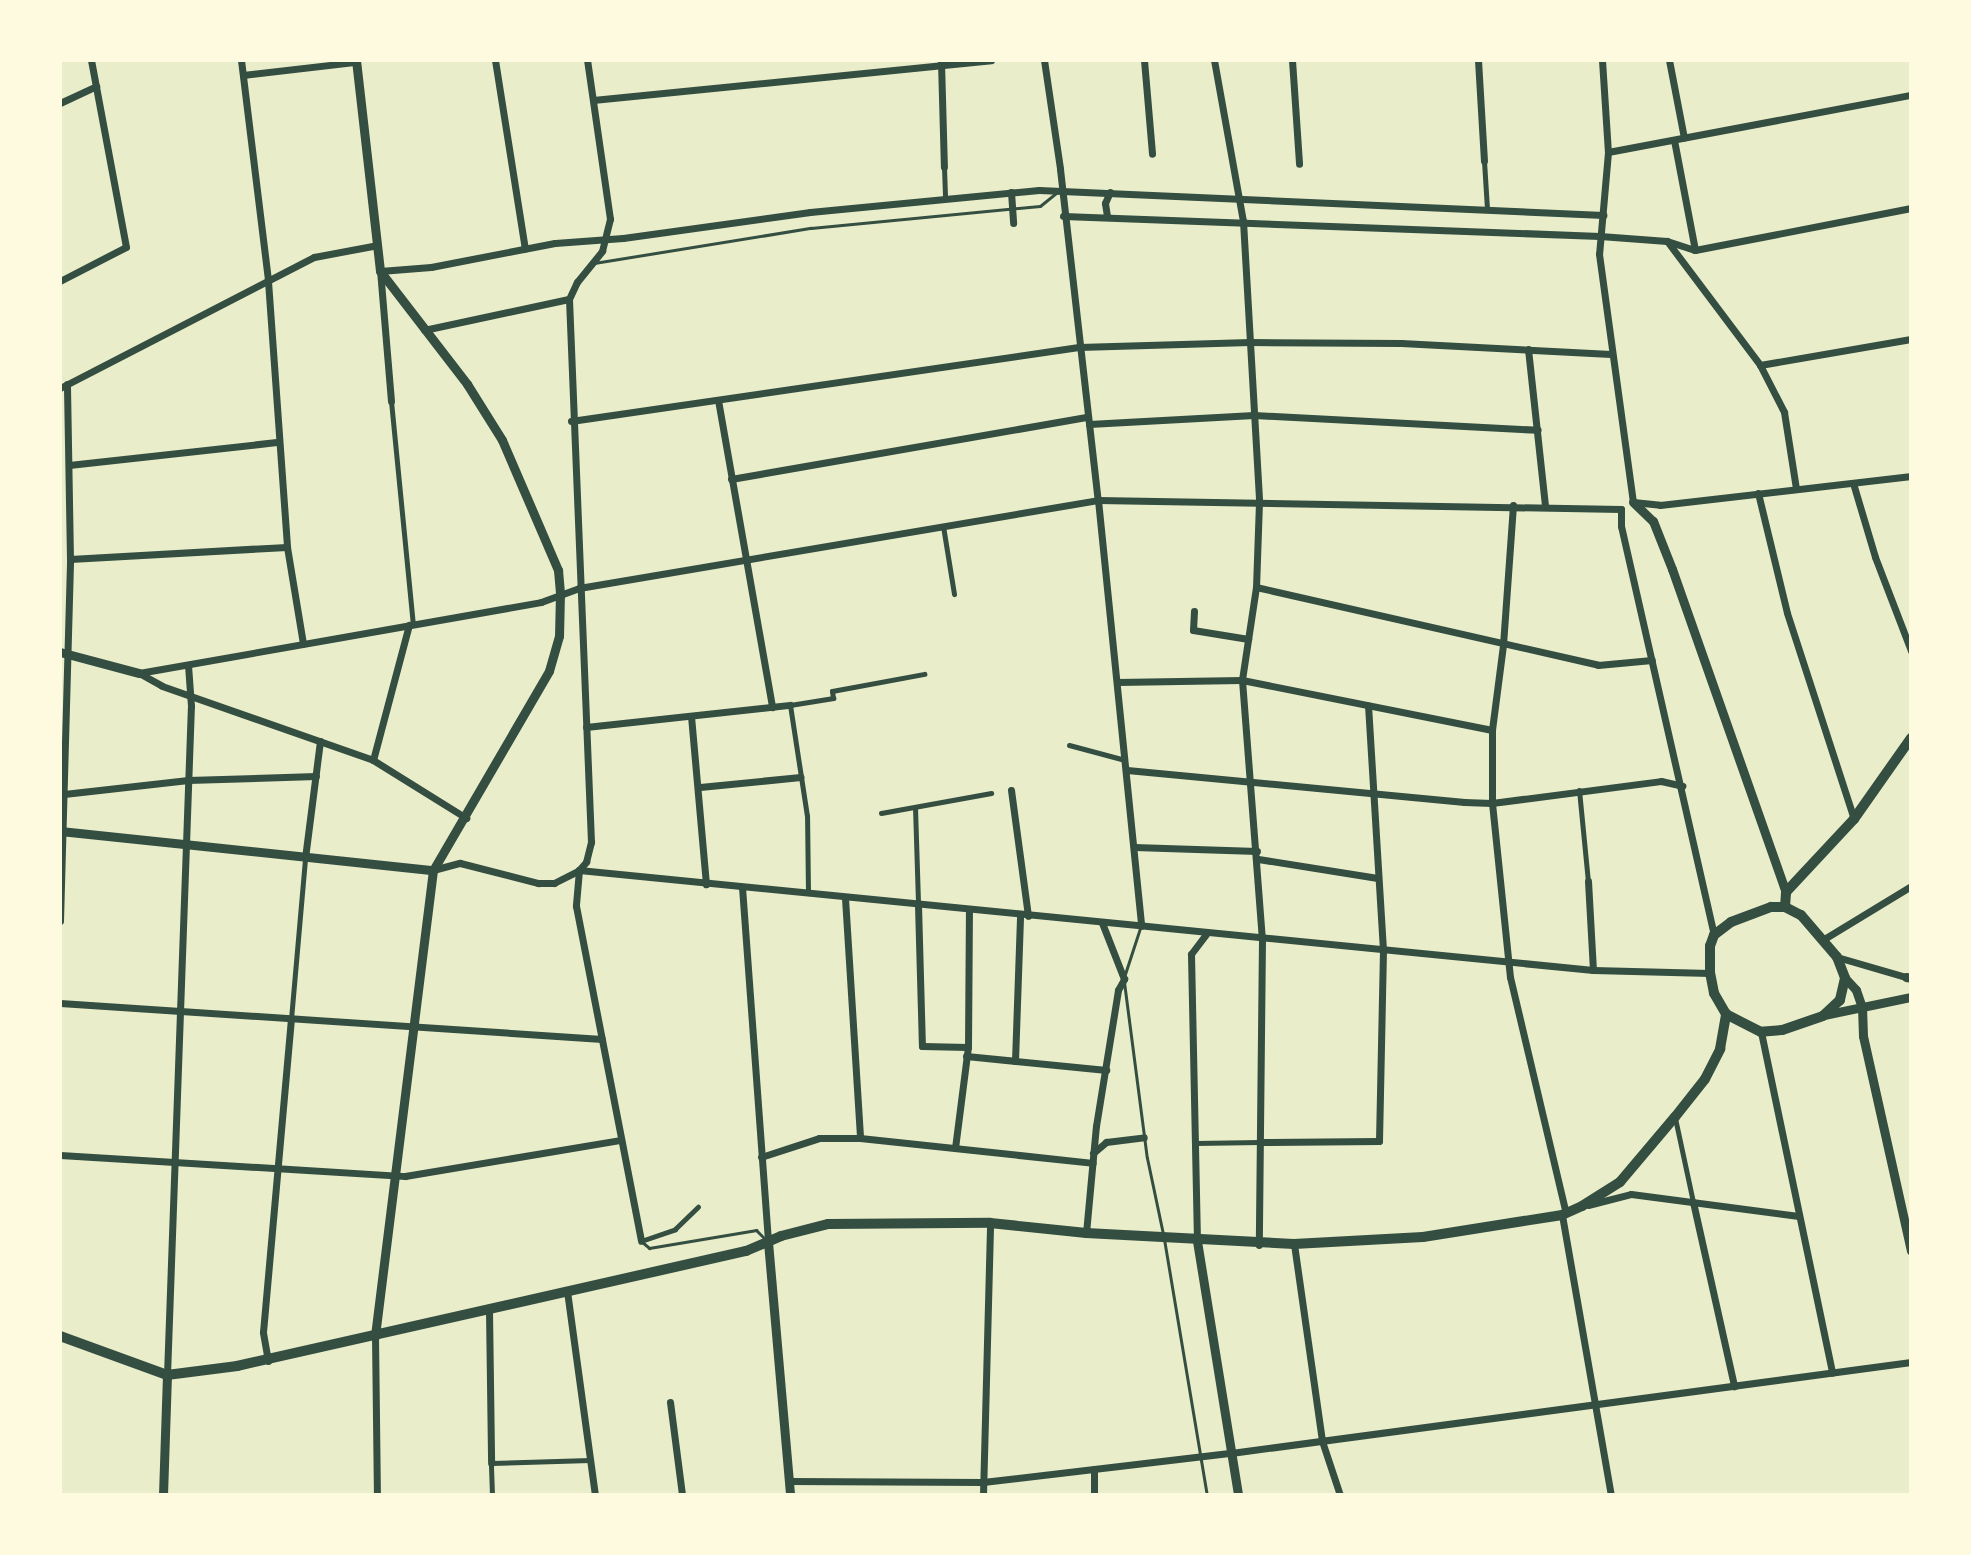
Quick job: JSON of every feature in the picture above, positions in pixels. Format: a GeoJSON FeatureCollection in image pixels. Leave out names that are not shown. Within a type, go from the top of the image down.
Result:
{"type":"FeatureCollection","features":[{"type":"Feature","properties":{"kind":"main road"},"geometry":{"type":"LineString","coordinates":[[1785,907],[1786,892],[1854,819],[1911,738]]}},
{"type":"Feature","properties":{"kind":"main road"},"geometry":{"type":"LineString","coordinates":[[1771,907],[1785,907],[1801,915],[1824,939],[1837,957],[1845,978],[1840,1000],[1823,1016],[1782,1030],[1761,1032],[1726,1014],[1714,993],[1710,973],[1714,935],[1731,922],[1771,907]]}},
{"type":"Feature","properties":{"kind":"main road"},"geometry":{"type":"LineString","coordinates":[[60,1336],[167,1375],[268,1361],[746,1251],[828,1224],[990,1223],[1259,1245],[1423,1237],[1564,1214],[1620,1182],[1675,1117],[1705,1079],[1720,1049],[1726,1014]]}},
{"type":"Feature","properties":{"kind":"street"},"geometry":{"type":"LineString","coordinates":[[60,281],[126,247],[91,60]]}},
{"type":"Feature","properties":{"kind":"street"},"geometry":{"type":"LineString","coordinates":[[241,60],[268,281],[287,547],[303,644]]}},
{"type":"Feature","properties":{"kind":"street"},"geometry":{"type":"LineString","coordinates":[[495,60],[525,249]]}},
{"type":"Feature","properties":{"kind":"street"},"geometry":{"type":"LineString","coordinates":[[61,831],[433,870],[460,863],[538,883],[554,883],[579,870],[586,862],[591,842],[579,588],[579,520],[571,421],[569,299],[577,282],[594,263],[607,237],[610,219],[587,60]]}},
{"type":"Feature","properties":{"kind":"street"},"geometry":{"type":"LineString","coordinates":[[593,100],[941,62],[991,60]]}},
{"type":"Feature","properties":{"kind":"street"},"geometry":{"type":"LineString","coordinates":[[1046,60],[1098,500],[1141,926]]}},
{"type":"Feature","properties":{"kind":"street"},"geometry":{"type":"LineString","coordinates":[[1144,60],[1152,154]]}},
{"type":"Feature","properties":{"kind":"street"},"geometry":{"type":"LineString","coordinates":[[1214,60],[1243,221],[1259,502],[1256,587],[1242,680],[1262,939],[1259,1245]]}},
{"type":"Feature","properties":{"kind":"street"},"geometry":{"type":"LineString","coordinates":[[1292,60],[1299,164]]}},
{"type":"Feature","properties":{"kind":"street"},"geometry":{"type":"LineString","coordinates":[[1478,60],[1487,209]]}},
{"type":"Feature","properties":{"kind":"street"},"geometry":{"type":"LineString","coordinates":[[1602,60],[1608,152],[1600,236],[1611,354],[1633,502],[1653,521],[1672,569],[1786,892]]}},
{"type":"Feature","properties":{"kind":"street"},"geometry":{"type":"LineString","coordinates":[[1669,60],[1684,138]]}},
{"type":"Feature","properties":{"kind":"street"},"geometry":{"type":"LineString","coordinates":[[243,75],[356,61],[378,245],[411,625],[373,760]]}},
{"type":"Feature","properties":{"kind":"street"},"geometry":{"type":"LineString","coordinates":[[941,62],[945,199]]}},
{"type":"Feature","properties":{"kind":"street"},"geometry":{"type":"LineString","coordinates":[[60,103],[96,86]]}},
{"type":"Feature","properties":{"kind":"street"},"geometry":{"type":"LineString","coordinates":[[1608,152],[1911,95]]}},
{"type":"Feature","properties":{"kind":"street"},"geometry":{"type":"LineString","coordinates":[[1674,140],[1695,250]]}},
{"type":"Feature","properties":{"kind":"street"},"geometry":{"type":"LineString","coordinates":[[380,271],[431,267],[607,237],[1011,192],[1060,190],[1603,215]]}},
{"type":"Feature","properties":{"kind":"street"},"geometry":{"type":"LineString","coordinates":[[1011,192],[1013,223]]}},
{"type":"Feature","properties":{"kind":"street"},"geometry":{"type":"LineString","coordinates":[[1107,216],[1105,203],[1110,192]]}},
{"type":"Feature","properties":{"kind":"street"},"geometry":{"type":"LineString","coordinates":[[1063,216],[1600,236],[1667,241],[1695,250],[1911,208]]}},
{"type":"Feature","properties":{"kind":"street"},"geometry":{"type":"LineString","coordinates":[[1667,241],[1760,365],[1784,412],[1796,489]]}},
{"type":"Feature","properties":{"kind":"street"},"geometry":{"type":"LineString","coordinates":[[60,921],[64,653],[70,559],[69,465],[63,386],[314,257],[378,245]]}},
{"type":"Feature","properties":{"kind":"street"},"geometry":{"type":"LineString","coordinates":[[377,1495],[375,1336],[433,870],[549,671],[559,636],[560,593],[558,570],[502,440],[467,384],[380,271]]}},
{"type":"Feature","properties":{"kind":"street"},"geometry":{"type":"LineString","coordinates":[[424,330],[569,299]]}},
{"type":"Feature","properties":{"kind":"street"},"geometry":{"type":"LineString","coordinates":[[1760,365],[1911,339]]}},
{"type":"Feature","properties":{"kind":"street"},"geometry":{"type":"LineString","coordinates":[[571,421],[1079,347],[1250,342],[1611,354]]}},
{"type":"Feature","properties":{"kind":"street"},"geometry":{"type":"LineString","coordinates":[[1528,349],[1545,505]]}},
{"type":"Feature","properties":{"kind":"street"},"geometry":{"type":"LineString","coordinates":[[718,400],[772,707]]}},
{"type":"Feature","properties":{"kind":"street"},"geometry":{"type":"LineString","coordinates":[[731,479],[1088,421],[1254,415],[1538,430]]}},
{"type":"Feature","properties":{"kind":"street"},"geometry":{"type":"LineString","coordinates":[[69,465],[279,442]]}},
{"type":"Feature","properties":{"kind":"street"},"geometry":{"type":"LineString","coordinates":[[139,673],[541,602],[579,588],[1098,500],[1545,505],[1621,509],[1633,502],[1660,505],[1911,476]]}},
{"type":"Feature","properties":{"kind":"street"},"geometry":{"type":"LineString","coordinates":[[1853,483],[1875,557],[1911,651]]}},
{"type":"Feature","properties":{"kind":"street"},"geometry":{"type":"LineString","coordinates":[[1758,493],[1787,613],[1854,819]]}},
{"type":"Feature","properties":{"kind":"street"},"geometry":{"type":"LineString","coordinates":[[1513,505],[1503,645],[1492,730],[1492,803],[1510,977],[1564,1214],[1611,1495]]}},
{"type":"Feature","properties":{"kind":"street"},"geometry":{"type":"LineString","coordinates":[[1621,509],[1621,526],[1714,935]]}},
{"type":"Feature","properties":{"kind":"street"},"geometry":{"type":"LineString","coordinates":[[943,526],[954,594]]}},
{"type":"Feature","properties":{"kind":"street"},"geometry":{"type":"LineString","coordinates":[[70,559],[287,547]]}},
{"type":"Feature","properties":{"kind":"street"},"geometry":{"type":"LineString","coordinates":[[1256,587],[1598,665],[1652,660]]}},
{"type":"Feature","properties":{"kind":"street"},"geometry":{"type":"LineString","coordinates":[[1194,611],[1193,630],[1248,639]]}},
{"type":"Feature","properties":{"kind":"street"},"geometry":{"type":"LineString","coordinates":[[64,653],[139,673],[191,696],[373,760],[466,818]]}},
{"type":"Feature","properties":{"kind":"street"},"geometry":{"type":"LineString","coordinates":[[163,1495],[191,696],[188,665]]}},
{"type":"Feature","properties":{"kind":"street"},"geometry":{"type":"LineString","coordinates":[[586,727],[790,705],[833,698],[832,691],[924,674]]}},
{"type":"Feature","properties":{"kind":"street"},"geometry":{"type":"LineString","coordinates":[[1117,682],[1242,680],[1492,730]]}},
{"type":"Feature","properties":{"kind":"street"},"geometry":{"type":"LineString","coordinates":[[790,705],[807,816],[808,894]]}},
{"type":"Feature","properties":{"kind":"street"},"geometry":{"type":"LineString","coordinates":[[1194,1143],[1379,1141],[1383,950],[1368,705]]}},
{"type":"Feature","properties":{"kind":"street"},"geometry":{"type":"LineString","coordinates":[[691,716],[700,787],[706,884]]}},
{"type":"Feature","properties":{"kind":"street"},"geometry":{"type":"LineString","coordinates":[[268,1361],[263,1332],[305,858],[320,741]]}},
{"type":"Feature","properties":{"kind":"street"},"geometry":{"type":"LineString","coordinates":[[1069,745],[1126,760]]}},
{"type":"Feature","properties":{"kind":"street"},"geometry":{"type":"LineString","coordinates":[[1127,770],[1492,803],[1579,789],[1661,781],[1682,786]]}},
{"type":"Feature","properties":{"kind":"street"},"geometry":{"type":"LineString","coordinates":[[64,794],[188,780],[316,776]]}},
{"type":"Feature","properties":{"kind":"street"},"geometry":{"type":"LineString","coordinates":[[700,787],[801,777]]}},
{"type":"Feature","properties":{"kind":"street"},"geometry":{"type":"LineString","coordinates":[[1579,789],[1593,970]]}},
{"type":"Feature","properties":{"kind":"street"},"geometry":{"type":"LineString","coordinates":[[1011,790],[1024,915],[1015,1061]]}},
{"type":"Feature","properties":{"kind":"street"},"geometry":{"type":"LineString","coordinates":[[881,813],[991,793]]}},
{"type":"Feature","properties":{"kind":"street"},"geometry":{"type":"LineString","coordinates":[[915,807],[922,1046],[968,1047]]}},
{"type":"Feature","properties":{"kind":"street"},"geometry":{"type":"LineString","coordinates":[[1134,847],[1257,855],[1378,878]]}},
{"type":"Feature","properties":{"kind":"street"},"geometry":{"type":"LineString","coordinates":[[579,870],[1593,970],[1710,973]]}},
{"type":"Feature","properties":{"kind":"street"},"geometry":{"type":"LineString","coordinates":[[579,870],[576,906],[641,1241],[675,1229],[698,1207]]}},
{"type":"Feature","properties":{"kind":"street"},"geometry":{"type":"LineString","coordinates":[[1824,939],[1911,886]]}},
{"type":"Feature","properties":{"kind":"street"},"geometry":{"type":"LineString","coordinates":[[742,887],[790,1495]]}},
{"type":"Feature","properties":{"kind":"street"},"geometry":{"type":"LineString","coordinates":[[845,898],[860,1138]]}},
{"type":"Feature","properties":{"kind":"street"},"geometry":{"type":"LineString","coordinates":[[955,1148],[968,1047],[969,910]]}},
{"type":"Feature","properties":{"kind":"street"},"geometry":{"type":"LineString","coordinates":[[1086,1233],[1093,1153],[1118,990],[1124,979],[1102,923]]}},
{"type":"Feature","properties":{"kind":"street"},"geometry":{"type":"LineString","coordinates":[[1206,934],[1191,954],[1197,1241],[1238,1495]]}},
{"type":"Feature","properties":{"kind":"street"},"geometry":{"type":"LineString","coordinates":[[1837,957],[1908,977]]}},
{"type":"Feature","properties":{"kind":"street"},"geometry":{"type":"LineString","coordinates":[[1845,978],[1856,990],[1862,1007],[1863,1036],[1911,1251]]}},
{"type":"Feature","properties":{"kind":"street"},"geometry":{"type":"LineString","coordinates":[[1823,1016],[1911,997]]}},
{"type":"Feature","properties":{"kind":"street"},"geometry":{"type":"LineString","coordinates":[[60,1003],[602,1039]]}},
{"type":"Feature","properties":{"kind":"street"},"geometry":{"type":"LineString","coordinates":[[1761,1032],[1832,1373]]}},
{"type":"Feature","properties":{"kind":"street"},"geometry":{"type":"LineString","coordinates":[[966,1056],[1106,1070]]}},
{"type":"Feature","properties":{"kind":"street"},"geometry":{"type":"LineString","coordinates":[[1675,1117],[1734,1386]]}},
{"type":"Feature","properties":{"kind":"street"},"geometry":{"type":"LineString","coordinates":[[1093,1153],[1106,1142],[1144,1137]]}},
{"type":"Feature","properties":{"kind":"street"},"geometry":{"type":"LineString","coordinates":[[761,1157],[819,1138],[860,1138],[1093,1163]]}},
{"type":"Feature","properties":{"kind":"street"},"geometry":{"type":"LineString","coordinates":[[60,1155],[395,1176],[621,1140]]}},
{"type":"Feature","properties":{"kind":"street"},"geometry":{"type":"LineString","coordinates":[[1582,1206],[1631,1194],[1799,1216]]}},
{"type":"Feature","properties":{"kind":"street"},"geometry":{"type":"LineString","coordinates":[[983,1495],[990,1223]]}},
{"type":"Feature","properties":{"kind":"street"},"geometry":{"type":"LineString","coordinates":[[1294,1244],[1322,1441],[1340,1495]]}},
{"type":"Feature","properties":{"kind":"street"},"geometry":{"type":"LineString","coordinates":[[567,1291],[595,1495]]}},
{"type":"Feature","properties":{"kind":"street"},"geometry":{"type":"LineString","coordinates":[[489,1311],[492,1495]]}},
{"type":"Feature","properties":{"kind":"street"},"geometry":{"type":"LineString","coordinates":[[789,1481],[983,1482],[1201,1457],[1911,1362]]}},
{"type":"Feature","properties":{"kind":"street"},"geometry":{"type":"LineString","coordinates":[[670,1402],[682,1495]]}},
{"type":"Feature","properties":{"kind":"street"},"geometry":{"type":"LineString","coordinates":[[491,1463],[590,1460]]}},
{"type":"Feature","properties":{"kind":"street"},"geometry":{"type":"LineString","coordinates":[[1094,1469],[1094,1495]]}},
{"type":"Feature","properties":{"kind":"lane"},"geometry":{"type":"LineString","coordinates":[[594,263],[806,229],[1040,206],[1060,190]]}},
{"type":"Feature","properties":{"kind":"lane"},"geometry":{"type":"LineString","coordinates":[[1141,926],[1124,979],[1144,1137],[1207,1495]]}},
{"type":"Feature","properties":{"kind":"lane"},"geometry":{"type":"LineString","coordinates":[[641,1241],[649,1248],[756,1230],[768,1242]]}}]}
